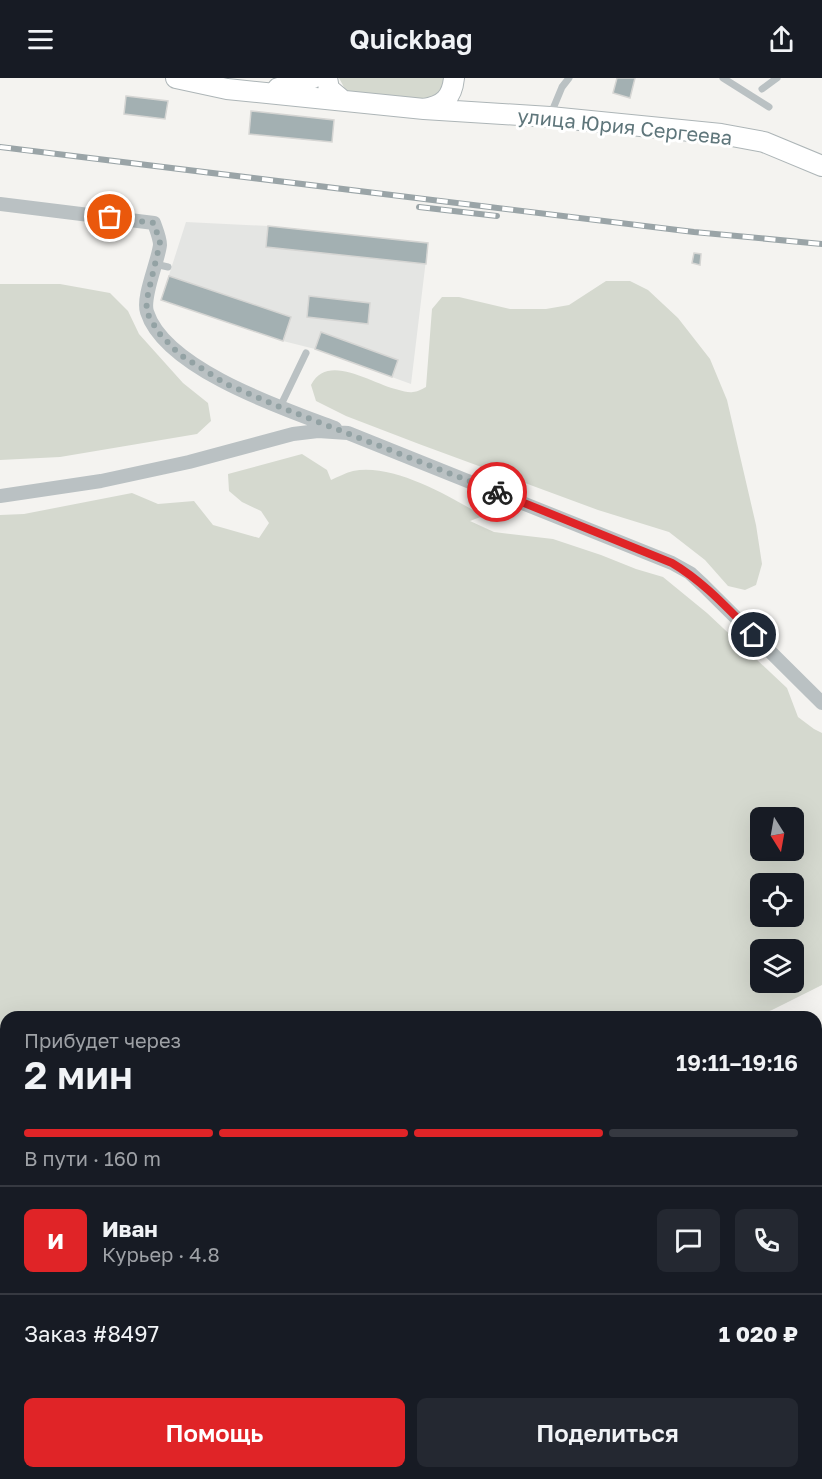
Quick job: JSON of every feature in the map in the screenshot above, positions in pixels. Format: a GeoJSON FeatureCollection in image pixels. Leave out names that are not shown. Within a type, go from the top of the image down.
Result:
{"type":"FeatureCollection","features":[{"type":"Feature","properties":{"kind":"main road"},"geometry":{"type":"LineString","coordinates":[[189,79],[256,93],[297,85],[313,78]]}},
{"type":"Feature","properties":{"kind":"main road"},"geometry":{"type":"LineString","coordinates":[[327,78],[329,89],[342,100]]}},
{"type":"Feature","properties":{"kind":"main road"},"geometry":{"type":"LineString","coordinates":[[424,109],[437,107],[444,103],[450,95],[454,78]]}},
{"type":"Feature","properties":{"kind":"main road","name":"улица Юрия Сергеева"},"geometry":{"type":"LineString","coordinates":[[256,93],[424,109],[550,117],[721,134],[764,142],[822,166]]}},
{"type":"Feature","properties":{"kind":"street"},"geometry":{"type":"LineString","coordinates":[[0,204],[154,223],[160,243],[161,266],[146,311],[158,332],[179,354],[226,384],[280,407],[672,563],[690,573],[703,585],[822,703]]}},
{"type":"Feature","properties":{"kind":"street"},"geometry":{"type":"LineString","coordinates":[[0,496],[112,479],[189,462],[293,434],[318,431],[348,433]]}},
{"type":"Feature","properties":{"kind":"lane"},"geometry":{"type":"LineString","coordinates":[[550,117],[562,87],[569,78]]}},
{"type":"Feature","properties":{"kind":"lane"},"geometry":{"type":"LineString","coordinates":[[723,78],[769,107]]}},
{"type":"Feature","properties":{"kind":"lane"},"geometry":{"type":"LineString","coordinates":[[762,89],[777,78]]}},
{"type":"Feature","properties":{"kind":"lane"},"geometry":{"type":"LineString","coordinates":[[280,407],[306,353]]}},
{"type":"Feature","properties":{"kind":"shaded area"},"geometry":{"type":"Polygon","coordinates":[[[339,78],[446,78],[442,92],[425,101],[357,94],[346,91],[339,78]]]}},
{"type":"Feature","properties":{"kind":"shaded area"},"geometry":{"type":"Polygon","coordinates":[[[186,222],[268,226],[428,243],[411,384],[315,349],[283,341],[161,300],[186,222]]]}},
{"type":"Feature","properties":{"kind":"shaded area"},"geometry":{"type":"Polygon","coordinates":[[[606,281],[630,281],[648,290],[678,318],[710,359],[727,400],[756,525],[762,564],[756,585],[745,590],[728,586],[705,560],[669,532],[598,510],[419,444],[346,416],[316,401],[311,385],[319,375],[328,371],[339,370],[351,373],[408,392],[416,392],[426,387],[432,309],[442,297],[459,297],[510,309],[546,309],[569,305],[606,281]]]}},
{"type":"Feature","properties":{"kind":"shaded area"},"geometry":{"type":"Polygon","coordinates":[[[0,284],[60,284],[110,293],[128,311],[139,334],[183,383],[208,403],[211,421],[197,434],[60,457],[0,460],[0,284]]]}},
{"type":"Feature","properties":{"kind":"shaded area"},"geometry":{"type":"Polygon","coordinates":[[[302,454],[327,470],[331,480],[353,471],[369,470],[403,476],[454,499],[483,516],[470,521],[494,532],[553,539],[663,577],[707,613],[787,688],[798,717],[822,733],[822,985],[769,1011],[0,1011],[0,515],[24,514],[132,493],[158,504],[194,501],[213,525],[259,538],[269,523],[261,511],[242,502],[229,491],[228,474],[302,454]]]}},
{"type":"Feature","properties":{"kind":"building"},"geometry":{"type":"Polygon","coordinates":[[[617,78],[635,78],[630,98],[613,93],[617,78]]]}},
{"type":"Feature","properties":{"kind":"building"},"geometry":{"type":"Polygon","coordinates":[[[126,96],[168,101],[165,119],[124,114],[126,96]]]}},
{"type":"Feature","properties":{"kind":"building"},"geometry":{"type":"Polygon","coordinates":[[[251,111],[334,120],[332,142],[249,134],[251,111]]]}},
{"type":"Feature","properties":{"kind":"building"},"geometry":{"type":"Polygon","coordinates":[[[268,226],[428,243],[426,264],[266,247],[268,226]]]}},
{"type":"Feature","properties":{"kind":"building"},"geometry":{"type":"Polygon","coordinates":[[[694,253],[701,254],[700,265],[692,263],[694,253]]]}},
{"type":"Feature","properties":{"kind":"building"},"geometry":{"type":"Polygon","coordinates":[[[169,276],[291,317],[283,341],[161,300],[169,276]]]}},
{"type":"Feature","properties":{"kind":"building"},"geometry":{"type":"Polygon","coordinates":[[[309,296],[370,303],[368,324],[307,317],[309,296]]]}},
{"type":"Feature","properties":{"kind":"building"},"geometry":{"type":"Polygon","coordinates":[[[321,332],[398,360],[392,377],[315,349],[321,332]]]}},
{"type":"Feature","properties":{"kind":"railway"},"geometry":{"type":"LineString","coordinates":[[0,147],[694,232],[822,244]]}},
{"type":"Feature","properties":{"kind":"railway"},"geometry":{"type":"LineString","coordinates":[[419,207],[497,216]]}},
{"type":"Feature","properties":{"kind":"way so far"},"geometry":{"type":"LineString","coordinates":[[110,217],[154,223],[160,243],[146,311],[158,332],[179,354],[226,384],[497,492]]}},
{"type":"Feature","properties":{"kind":"route"},"geometry":{"type":"LineString","coordinates":[[497,492],[672,563],[690,573],[754,635]]}}]}
